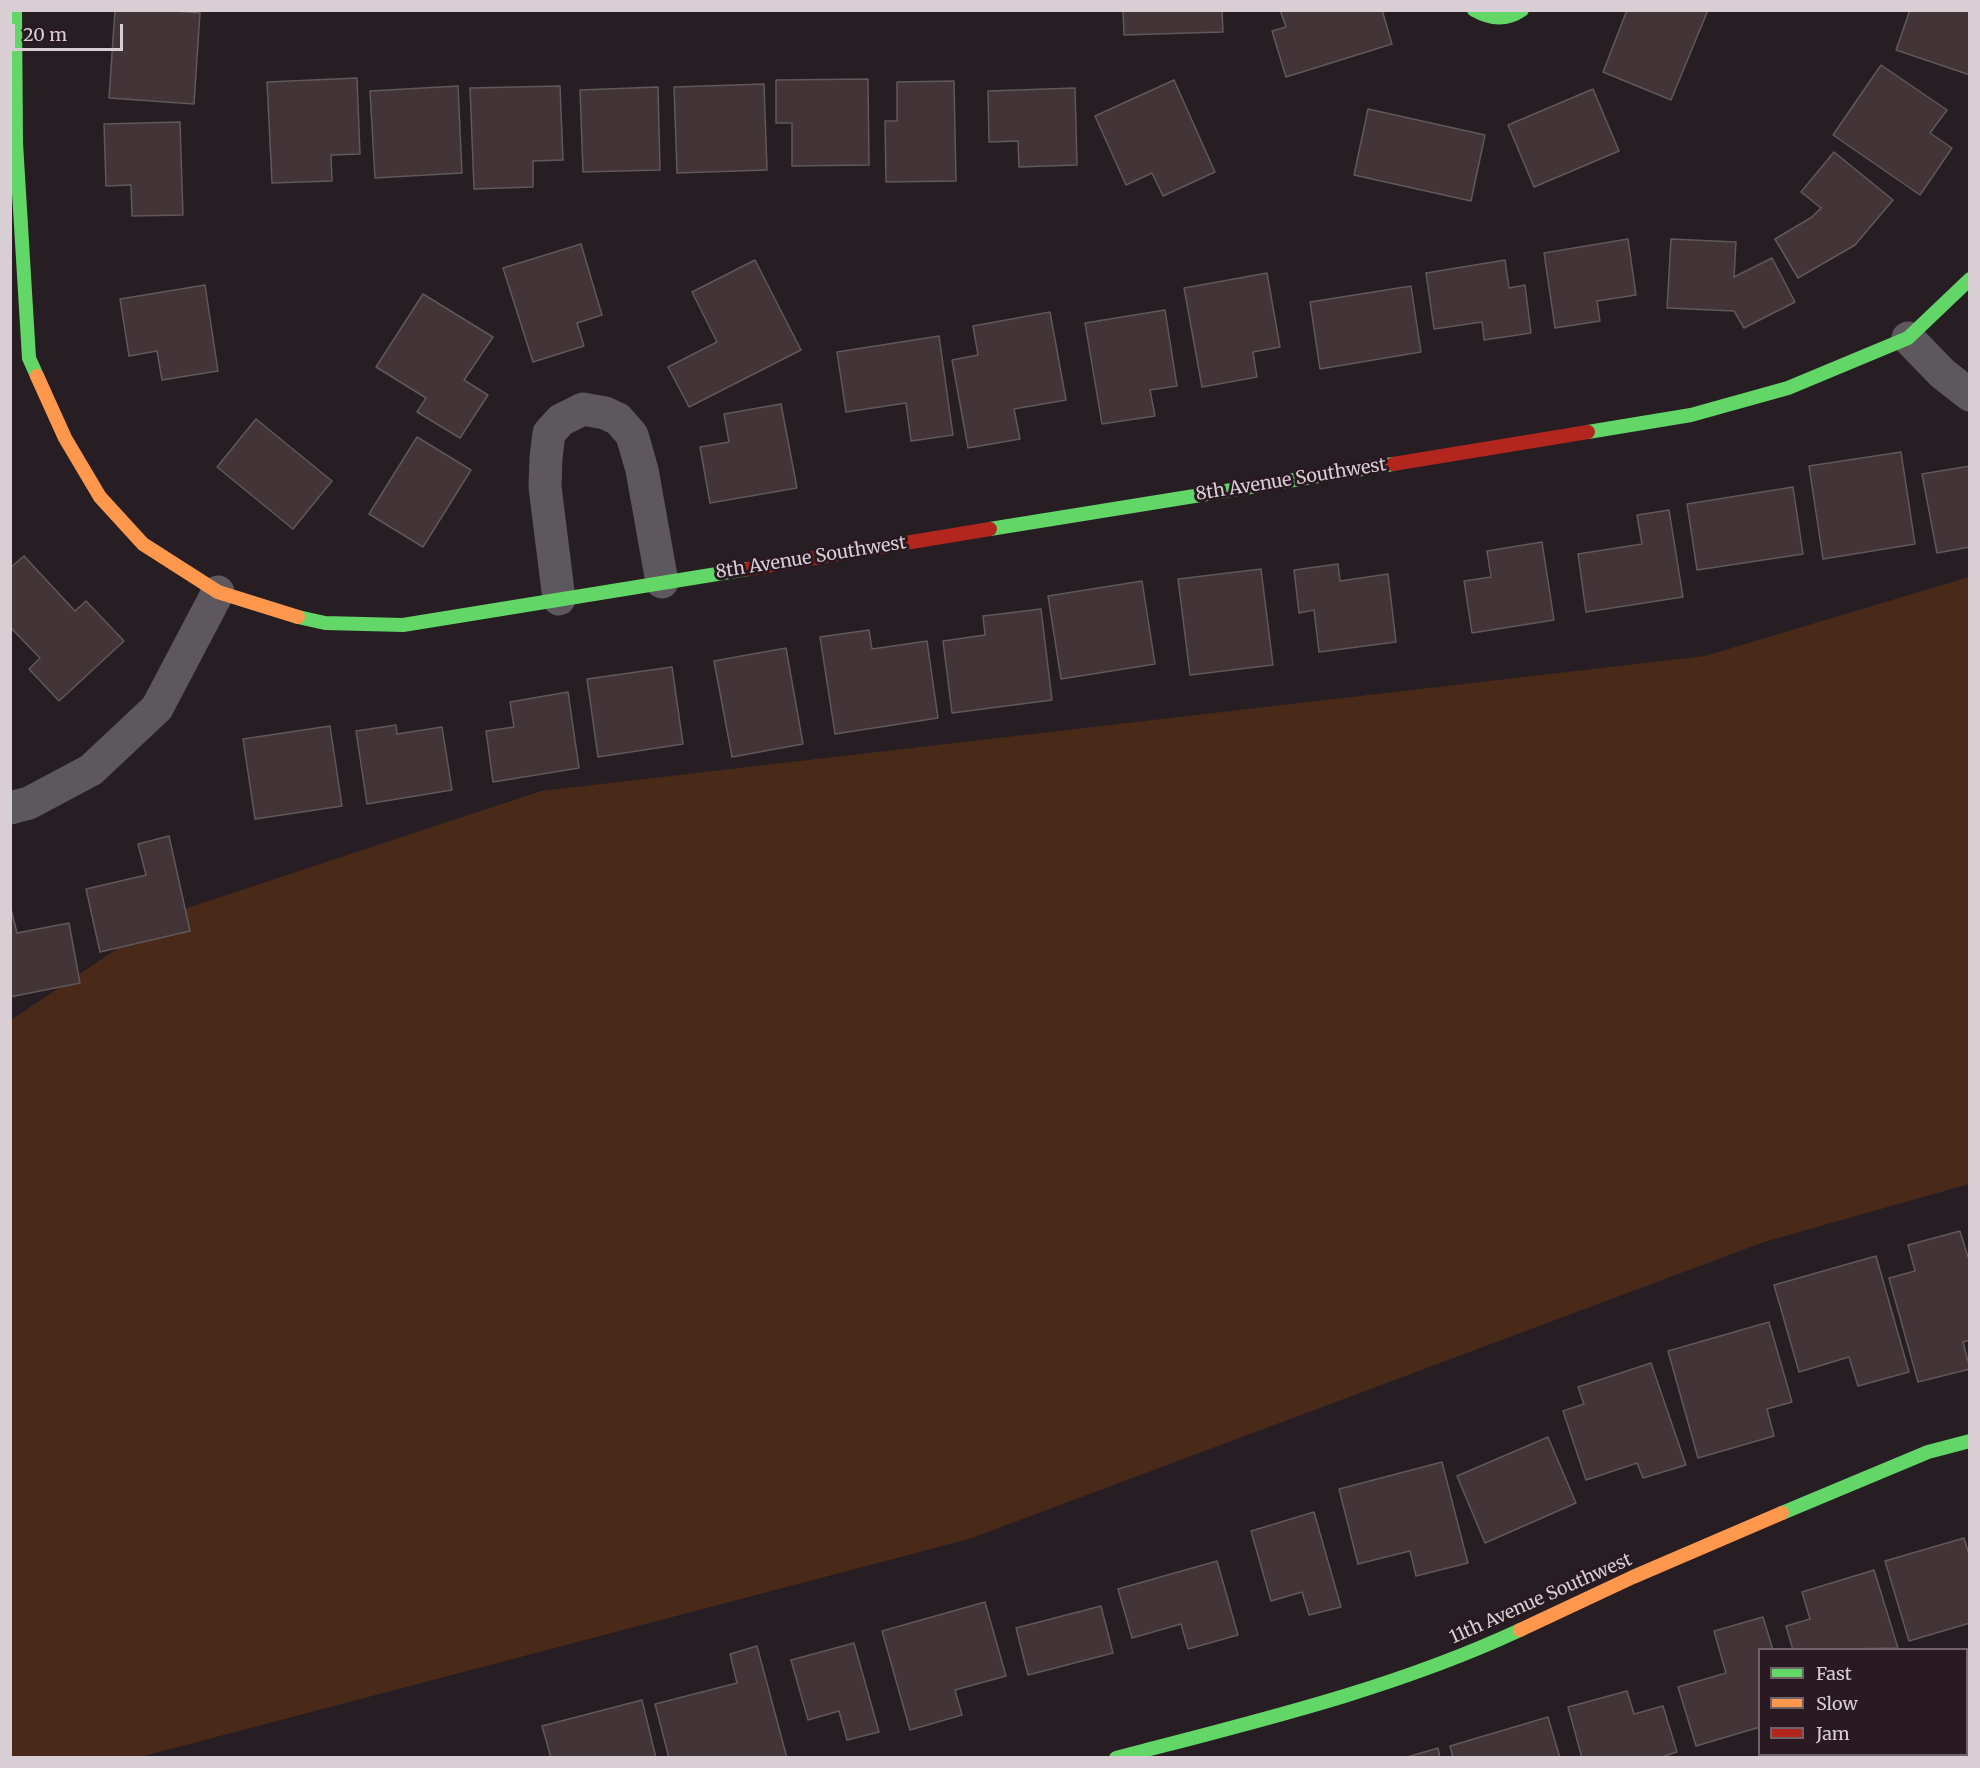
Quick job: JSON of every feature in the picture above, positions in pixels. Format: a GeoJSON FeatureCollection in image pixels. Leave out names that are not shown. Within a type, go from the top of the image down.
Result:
{"type":"FeatureCollection","features":[{"type":"Feature","properties":{"kind":"street"},"geometry":{"type":"LineString","coordinates":[[15,10],[20,360]]}},
{"type":"Feature","properties":{"kind":"street"},"geometry":{"type":"LineString","coordinates":[[1474,10],[1489,18],[1504,18],[1518,14],[1522,10]]}},
{"type":"Feature","properties":{"kind":"street","name":"8th Avenue Southwest"},"geometry":{"type":"LineString","coordinates":[[20,360],[100,497],[143,544],[218,592],[288,615],[325,623],[403,625],[1691,415],[1788,388],[1908,338],[1970,279]]}},
{"type":"Feature","properties":{"kind":"street"},"geometry":{"type":"LineString","coordinates":[[1908,338],[1943,374],[1970,395]]}},
{"type":"Feature","properties":{"kind":"street"},"geometry":{"type":"LineString","coordinates":[[559,599],[545,487],[549,433],[561,420],[583,409],[605,413],[618,419],[632,435],[642,470],[662,582]]}},
{"type":"Feature","properties":{"kind":"street"},"geometry":{"type":"LineString","coordinates":[[10,808],[29,803],[91,770],[157,708],[218,592]]}},
{"type":"Feature","properties":{"kind":"street","name":"11th Avenue Southwest"},"geometry":{"type":"LineString","coordinates":[[1116,1758],[1323,1703],[1405,1677],[1491,1643],[1633,1577],[1857,1481],[1928,1452],[1970,1441]]}},
{"type":"Feature","properties":{"kind":"shaded area"},"geometry":{"type":"Polygon","coordinates":[[[1969,577],[1969,1184],[1764,1242],[969,1539],[140,1757],[11,1758],[11,1020],[169,914],[541,791],[1705,656],[1969,577]]]}},
{"type":"Feature","properties":{"kind":"building"},"geometry":{"type":"Polygon","coordinates":[[[115,10],[200,13],[194,104],[109,98],[115,10]]]}},
{"type":"Feature","properties":{"kind":"building"},"geometry":{"type":"Polygon","coordinates":[[[1123,10],[1222,10],[1223,32],[1124,35],[1123,10]]]}},
{"type":"Feature","properties":{"kind":"building"},"geometry":{"type":"Polygon","coordinates":[[[1280,10],[1382,10],[1392,44],[1286,77],[1272,31],[1286,27],[1280,10]]]}},
{"type":"Feature","properties":{"kind":"building"},"geometry":{"type":"Polygon","coordinates":[[[1627,10],[1708,10],[1671,100],[1603,72],[1627,10]]]}},
{"type":"Feature","properties":{"kind":"building"},"geometry":{"type":"Polygon","coordinates":[[[1910,10],[1970,10],[1970,75],[1896,50],[1910,10]]]}},
{"type":"Feature","properties":{"kind":"building"},"geometry":{"type":"Polygon","coordinates":[[[1881,65],[1947,110],[1930,133],[1952,148],[1920,195],[1833,135],[1881,65]]]}},
{"type":"Feature","properties":{"kind":"building"},"geometry":{"type":"Polygon","coordinates":[[[357,78],[360,154],[331,155],[332,181],[272,183],[267,82],[357,78]]]}},
{"type":"Feature","properties":{"kind":"building"},"geometry":{"type":"Polygon","coordinates":[[[868,79],[869,165],[792,166],[792,123],[776,123],[776,80],[868,79]]]}},
{"type":"Feature","properties":{"kind":"building"},"geometry":{"type":"Polygon","coordinates":[[[1174,80],[1215,172],[1163,196],[1152,173],[1126,185],[1095,116],[1174,80]]]}},
{"type":"Feature","properties":{"kind":"building"},"geometry":{"type":"Polygon","coordinates":[[[954,81],[956,181],[886,182],[885,121],[897,121],[897,82],[954,81]]]}},
{"type":"Feature","properties":{"kind":"building"},"geometry":{"type":"Polygon","coordinates":[[[764,84],[767,170],[677,173],[674,87],[764,84]]]}},
{"type":"Feature","properties":{"kind":"building"},"geometry":{"type":"Polygon","coordinates":[[[458,86],[462,173],[375,178],[370,91],[458,86]]]}},
{"type":"Feature","properties":{"kind":"building"},"geometry":{"type":"Polygon","coordinates":[[[560,86],[563,160],[533,161],[533,187],[474,189],[470,88],[560,86]]]}},
{"type":"Feature","properties":{"kind":"building"},"geometry":{"type":"Polygon","coordinates":[[[658,87],[660,170],[583,172],[580,90],[658,87]]]}},
{"type":"Feature","properties":{"kind":"building"},"geometry":{"type":"Polygon","coordinates":[[[1075,88],[1077,165],[1019,167],[1018,141],[989,142],[988,91],[1075,88]]]}},
{"type":"Feature","properties":{"kind":"building"},"geometry":{"type":"Polygon","coordinates":[[[1593,89],[1619,151],[1534,187],[1508,125],[1593,89]]]}},
{"type":"Feature","properties":{"kind":"building"},"geometry":{"type":"Polygon","coordinates":[[[1368,109],[1485,135],[1471,201],[1354,175],[1368,109]]]}},
{"type":"Feature","properties":{"kind":"building"},"geometry":{"type":"Polygon","coordinates":[[[180,122],[183,215],[132,216],[131,185],[106,186],[104,124],[180,122]]]}},
{"type":"Feature","properties":{"kind":"building"},"geometry":{"type":"Polygon","coordinates":[[[1834,152],[1893,200],[1855,245],[1798,278],[1775,239],[1812,217],[1821,208],[1801,192],[1834,152]]]}},
{"type":"Feature","properties":{"kind":"building"},"geometry":{"type":"Polygon","coordinates":[[[1628,239],[1636,295],[1597,301],[1600,321],[1555,328],[1544,253],[1628,239]]]}},
{"type":"Feature","properties":{"kind":"building"},"geometry":{"type":"Polygon","coordinates":[[[1671,239],[1736,242],[1734,277],[1772,258],[1795,302],[1744,328],[1734,311],[1667,308],[1671,239]]]}},
{"type":"Feature","properties":{"kind":"building"},"geometry":{"type":"Polygon","coordinates":[[[581,244],[602,315],[577,323],[584,346],[533,362],[503,268],[581,244]]]}},
{"type":"Feature","properties":{"kind":"building"},"geometry":{"type":"Polygon","coordinates":[[[755,260],[801,350],[689,407],[668,367],[717,342],[692,292],[755,260]]]}},
{"type":"Feature","properties":{"kind":"building"},"geometry":{"type":"Polygon","coordinates":[[[1505,260],[1509,288],[1525,285],[1531,333],[1484,340],[1482,322],[1434,329],[1426,273],[1505,260]]]}},
{"type":"Feature","properties":{"kind":"building"},"geometry":{"type":"Polygon","coordinates":[[[1267,273],[1280,347],[1253,352],[1257,377],[1202,387],[1184,288],[1267,273]]]}},
{"type":"Feature","properties":{"kind":"building"},"geometry":{"type":"Polygon","coordinates":[[[205,285],[218,371],[162,380],[157,351],[129,356],[120,299],[205,285]]]}},
{"type":"Feature","properties":{"kind":"building"},"geometry":{"type":"Polygon","coordinates":[[[1411,286],[1421,352],[1320,369],[1310,302],[1411,286]]]}},
{"type":"Feature","properties":{"kind":"building"},"geometry":{"type":"Polygon","coordinates":[[[423,294],[493,337],[464,380],[488,395],[460,438],[417,412],[426,398],[376,367],[423,294]]]}},
{"type":"Feature","properties":{"kind":"building"},"geometry":{"type":"Polygon","coordinates":[[[1165,310],[1177,386],[1150,390],[1155,416],[1102,424],[1085,323],[1165,310]]]}},
{"type":"Feature","properties":{"kind":"building"},"geometry":{"type":"Polygon","coordinates":[[[1050,312],[1066,400],[1014,409],[1020,439],[968,448],[952,360],[978,355],[973,326],[1050,312]]]}},
{"type":"Feature","properties":{"kind":"building"},"geometry":{"type":"Polygon","coordinates":[[[939,336],[953,435],[911,441],[906,403],[846,412],[837,352],[939,336]]]}},
{"type":"Feature","properties":{"kind":"building"},"geometry":{"type":"Polygon","coordinates":[[[781,404],[797,488],[710,503],[700,447],[729,442],[724,414],[781,404]]]}},
{"type":"Feature","properties":{"kind":"building"},"geometry":{"type":"Polygon","coordinates":[[[256,419],[332,481],[293,529],[217,467],[256,419]]]}},
{"type":"Feature","properties":{"kind":"building"},"geometry":{"type":"Polygon","coordinates":[[[417,437],[471,470],[423,547],[369,514],[417,437]]]}},
{"type":"Feature","properties":{"kind":"building"},"geometry":{"type":"Polygon","coordinates":[[[1901,452],[1915,544],[1823,559],[1809,466],[1901,452]]]}},
{"type":"Feature","properties":{"kind":"building"},"geometry":{"type":"Polygon","coordinates":[[[1970,466],[1970,547],[1937,553],[1922,474],[1970,466]]]}},
{"type":"Feature","properties":{"kind":"building"},"geometry":{"type":"Polygon","coordinates":[[[1793,487],[1803,554],[1697,570],[1687,504],[1793,487]]]}},
{"type":"Feature","properties":{"kind":"building"},"geometry":{"type":"Polygon","coordinates":[[[1669,510],[1683,597],[1586,612],[1578,554],[1642,544],[1637,515],[1669,510]]]}},
{"type":"Feature","properties":{"kind":"building"},"geometry":{"type":"Polygon","coordinates":[[[1542,542],[1554,620],[1472,633],[1464,581],[1491,577],[1487,551],[1542,542]]]}},
{"type":"Feature","properties":{"kind":"building"},"geometry":{"type":"Polygon","coordinates":[[[24,556],[75,611],[86,601],[124,641],[59,701],[29,669],[40,658],[10,627],[10,568],[24,556]]]}},
{"type":"Feature","properties":{"kind":"building"},"geometry":{"type":"Polygon","coordinates":[[[1338,564],[1340,581],[1388,574],[1396,642],[1319,652],[1314,610],[1299,613],[1294,570],[1338,564]]]}},
{"type":"Feature","properties":{"kind":"building"},"geometry":{"type":"Polygon","coordinates":[[[1261,569],[1273,665],[1190,675],[1178,579],[1261,569]]]}},
{"type":"Feature","properties":{"kind":"building"},"geometry":{"type":"Polygon","coordinates":[[[1142,581],[1155,664],[1061,679],[1048,596],[1142,581]]]}},
{"type":"Feature","properties":{"kind":"building"},"geometry":{"type":"Polygon","coordinates":[[[1041,609],[1052,700],[952,713],[943,641],[985,635],[983,616],[1041,609]]]}},
{"type":"Feature","properties":{"kind":"building"},"geometry":{"type":"Polygon","coordinates":[[[869,630],[872,649],[927,641],[938,718],[835,734],[820,637],[869,630]]]}},
{"type":"Feature","properties":{"kind":"building"},"geometry":{"type":"Polygon","coordinates":[[[786,648],[803,744],[732,757],[714,661],[786,648]]]}},
{"type":"Feature","properties":{"kind":"building"},"geometry":{"type":"Polygon","coordinates":[[[672,667],[683,744],[598,757],[587,679],[672,667]]]}},
{"type":"Feature","properties":{"kind":"building"},"geometry":{"type":"Polygon","coordinates":[[[568,692],[579,768],[493,782],[486,731],[514,727],[510,702],[568,692]]]}},
{"type":"Feature","properties":{"kind":"building"},"geometry":{"type":"Polygon","coordinates":[[[396,725],[397,734],[442,727],[452,790],[367,804],[356,731],[396,725]]]}},
{"type":"Feature","properties":{"kind":"building"},"geometry":{"type":"Polygon","coordinates":[[[330,726],[342,806],[255,819],[243,739],[330,726]]]}},
{"type":"Feature","properties":{"kind":"building"},"geometry":{"type":"Polygon","coordinates":[[[169,836],[190,931],[100,952],[86,889],[146,875],[138,844],[169,836]]]}},
{"type":"Feature","properties":{"kind":"building"},"geometry":{"type":"Polygon","coordinates":[[[10,905],[17,933],[69,923],[80,983],[10,997],[10,905]]]}},
{"type":"Feature","properties":{"kind":"building"},"geometry":{"type":"Polygon","coordinates":[[[1960,1231],[1968,1257],[1970,1256],[1970,1340],[1963,1342],[1970,1369],[1918,1382],[1889,1278],[1915,1271],[1908,1245],[1960,1231]]]}},
{"type":"Feature","properties":{"kind":"building"},"geometry":{"type":"Polygon","coordinates":[[[1876,1256],[1909,1372],[1858,1386],[1849,1357],[1799,1372],[1774,1285],[1876,1256]]]}},
{"type":"Feature","properties":{"kind":"building"},"geometry":{"type":"Polygon","coordinates":[[[1769,1322],[1792,1402],[1767,1409],[1774,1436],[1698,1458],[1668,1351],[1769,1322]]]}},
{"type":"Feature","properties":{"kind":"building"},"geometry":{"type":"Polygon","coordinates":[[[1651,1363],[1686,1465],[1643,1478],[1637,1463],[1586,1480],[1563,1411],[1584,1404],[1578,1387],[1651,1363]]]}},
{"type":"Feature","properties":{"kind":"building"},"geometry":{"type":"Polygon","coordinates":[[[1548,1437],[1576,1503],[1485,1543],[1457,1476],[1548,1437]]]}},
{"type":"Feature","properties":{"kind":"building"},"geometry":{"type":"Polygon","coordinates":[[[1442,1462],[1468,1563],[1416,1576],[1410,1551],[1358,1564],[1339,1489],[1442,1462]]]}},
{"type":"Feature","properties":{"kind":"building"},"geometry":{"type":"Polygon","coordinates":[[[1314,1512],[1341,1607],[1309,1615],[1302,1592],[1271,1601],[1251,1531],[1314,1512]]]}},
{"type":"Feature","properties":{"kind":"building"},"geometry":{"type":"Polygon","coordinates":[[[1964,1538],[1970,1558],[1970,1623],[1909,1641],[1885,1561],[1964,1538]]]}},
{"type":"Feature","properties":{"kind":"building"},"geometry":{"type":"Polygon","coordinates":[[[1217,1561],[1238,1635],[1188,1649],[1181,1624],[1132,1638],[1118,1589],[1217,1561]]]}},
{"type":"Feature","properties":{"kind":"building"},"geometry":{"type":"Polygon","coordinates":[[[1874,1570],[1898,1648],[1792,1648],[1786,1626],[1810,1619],[1802,1592],[1874,1570]]]}},
{"type":"Feature","properties":{"kind":"building"},"geometry":{"type":"Polygon","coordinates":[[[985,1602],[1006,1676],[955,1690],[962,1715],[910,1730],[882,1631],[985,1602]]]}},
{"type":"Feature","properties":{"kind":"building"},"geometry":{"type":"Polygon","coordinates":[[[1101,1606],[1113,1653],[1028,1675],[1016,1628],[1101,1606]]]}},
{"type":"Feature","properties":{"kind":"building"},"geometry":{"type":"Polygon","coordinates":[[[1763,1617],[1772,1648],[1758,1648],[1758,1728],[1696,1746],[1678,1687],[1726,1673],[1714,1631],[1763,1617]]]}},
{"type":"Feature","properties":{"kind":"building"},"geometry":{"type":"Polygon","coordinates":[[[854,1643],[879,1732],[847,1740],[839,1711],[808,1720],[791,1660],[854,1643]]]}},
{"type":"Feature","properties":{"kind":"building"},"geometry":{"type":"Polygon","coordinates":[[[757,1646],[787,1758],[669,1758],[655,1704],[737,1683],[730,1654],[757,1646]]]}},
{"type":"Feature","properties":{"kind":"building"},"geometry":{"type":"Polygon","coordinates":[[[1627,1691],[1634,1714],[1663,1706],[1677,1752],[1659,1758],[1582,1758],[1568,1707],[1627,1691]]]}},
{"type":"Feature","properties":{"kind":"building"},"geometry":{"type":"Polygon","coordinates":[[[642,1700],[656,1758],[551,1758],[542,1726],[642,1700]]]}},
{"type":"Feature","properties":{"kind":"building"},"geometry":{"type":"Polygon","coordinates":[[[1548,1717],[1560,1758],[1453,1758],[1450,1746],[1548,1717]]]}},
{"type":"Feature","properties":{"kind":"building"},"geometry":{"type":"Polygon","coordinates":[[[1438,1748],[1440,1758],[1404,1758],[1438,1748]]]}},
{"type":"Feature","properties":{"kind":"traffic: fast"},"geometry":{"type":"LineString","coordinates":[[15,10],[16,143],[29,358],[37,376]]}},
{"type":"Feature","properties":{"kind":"traffic: fast"},"geometry":{"type":"LineString","coordinates":[[1474,10],[1498,18],[1510,16],[1522,10]]}},
{"type":"Feature","properties":{"kind":"traffic: fast"},"geometry":{"type":"LineString","coordinates":[[1588,432],[1691,415],[1788,388],[1908,338],[1970,279]]}},
{"type":"Feature","properties":{"kind":"traffic: fast"},"geometry":{"type":"LineString","coordinates":[[990,529],[1393,464]]}},
{"type":"Feature","properties":{"kind":"traffic: fast"},"geometry":{"type":"LineString","coordinates":[[298,617],[325,623],[403,625],[748,569]]}},
{"type":"Feature","properties":{"kind":"traffic: fast"},"geometry":{"type":"LineString","coordinates":[[1782,1513],[1928,1452],[1970,1441]]}},
{"type":"Feature","properties":{"kind":"traffic: fast"},"geometry":{"type":"LineString","coordinates":[[1116,1758],[1270,1718],[1372,1687],[1422,1670],[1520,1630]]}},
{"type":"Feature","properties":{"kind":"traffic: slow"},"geometry":{"type":"LineString","coordinates":[[37,376],[65,438],[100,497],[143,544],[218,592],[298,617]]}},
{"type":"Feature","properties":{"kind":"traffic: slow"},"geometry":{"type":"LineString","coordinates":[[1520,1630],[1633,1577],[1782,1513]]}},
{"type":"Feature","properties":{"kind":"traffic: jam"},"geometry":{"type":"LineString","coordinates":[[1393,464],[1588,432]]}},
{"type":"Feature","properties":{"kind":"traffic: jam"},"geometry":{"type":"LineString","coordinates":[[748,569],[990,529]]}}]}
